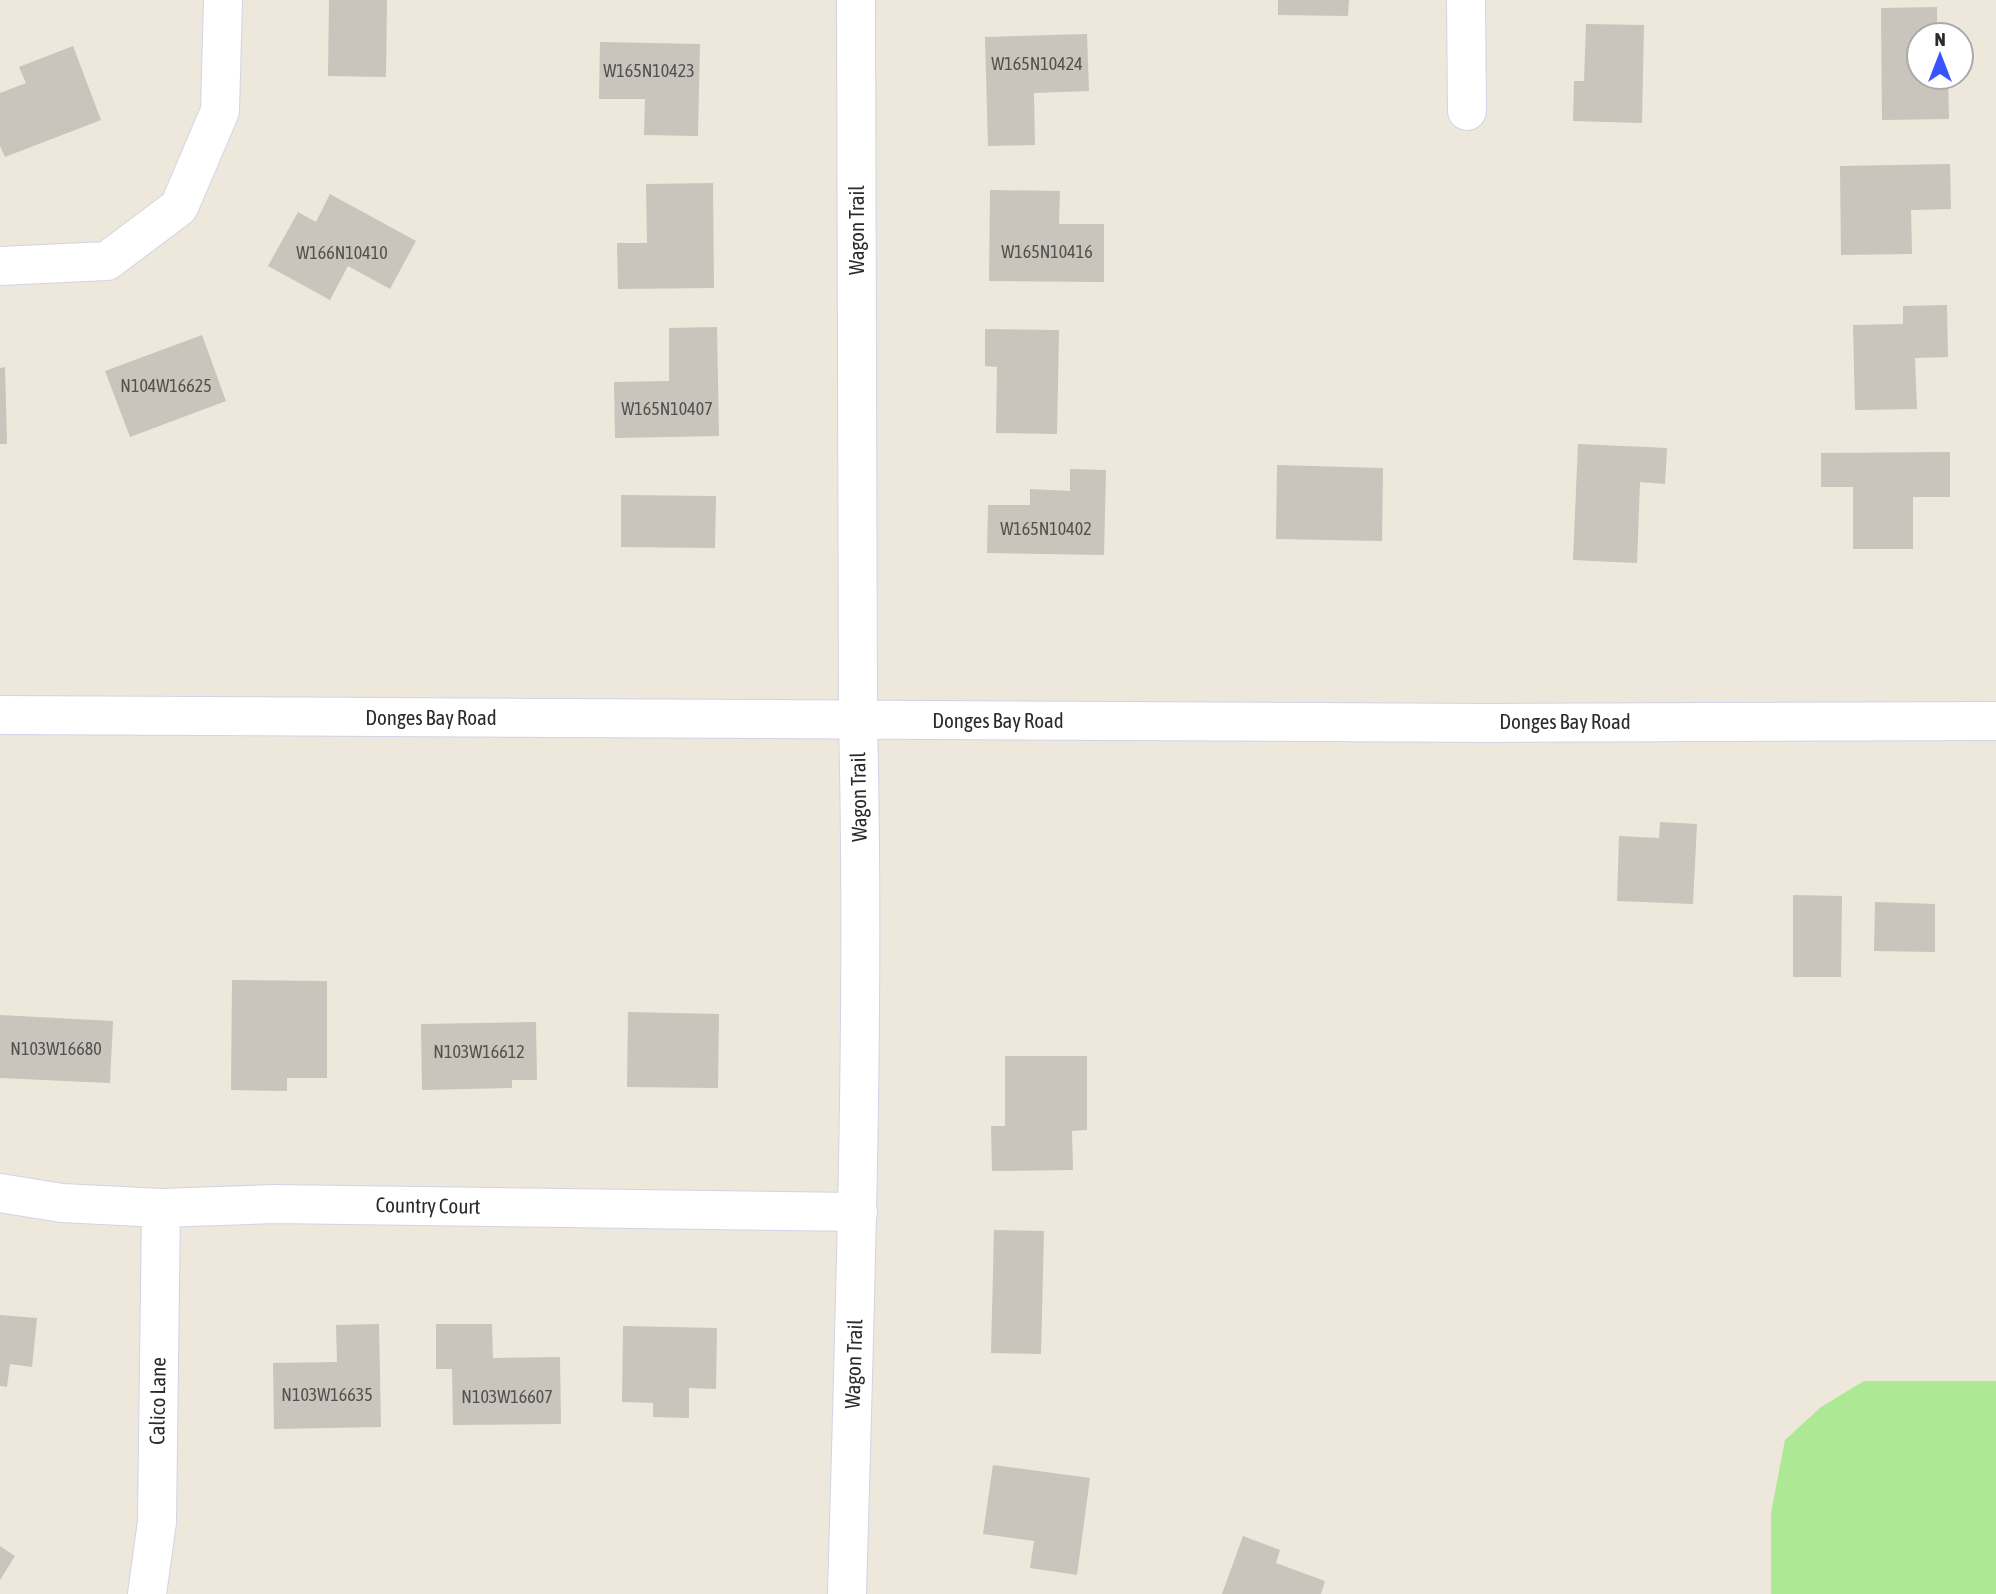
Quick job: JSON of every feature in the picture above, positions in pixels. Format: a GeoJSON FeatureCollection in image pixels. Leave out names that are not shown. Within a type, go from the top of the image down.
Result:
{"type":"FeatureCollection","features":[{"type":"Feature","properties":{"kind":"street"},"geometry":{"type":"LineString","coordinates":[[0,266],[107,261],[179,207],[220,111],[223,0]]}},
{"type":"Feature","properties":{"kind":"street","name":"Wagon Trail"},"geometry":{"type":"LineString","coordinates":[[847,1594],[858,1212],[860,818],[856,0]]}},
{"type":"Feature","properties":{"kind":"street"},"geometry":{"type":"LineString","coordinates":[[1466,0],[1467,111]]}},
{"type":"Feature","properties":{"kind":"street","name":"Donges Bay Road"},"geometry":{"type":"LineString","coordinates":[[0,715],[1463,723],[1996,721]]}},
{"type":"Feature","properties":{"kind":"street","name":"Country Court"},"geometry":{"type":"LineString","coordinates":[[0,1193],[62,1203],[161,1208],[274,1204],[858,1212]]}},
{"type":"Feature","properties":{"kind":"street","name":"Calico Lane"},"geometry":{"type":"LineString","coordinates":[[148,1594],[157,1522],[161,1208]]}},
{"type":"Feature","properties":{"kind":"green space"},"geometry":{"type":"Polygon","coordinates":[[[1864,1381],[1996,1381],[1996,1594],[1771,1594],[1771,1513],[1785,1440],[1821,1407],[1864,1381]]]}},
{"type":"Feature","properties":{"kind":"building"},"geometry":{"type":"Polygon","coordinates":[[[329,0],[387,0],[386,77],[328,76],[329,0]]]}},
{"type":"Feature","properties":{"kind":"building"},"geometry":{"type":"Polygon","coordinates":[[[1278,0],[1349,0],[1348,16],[1278,15],[1278,0]]]}},
{"type":"Feature","properties":{"kind":"building"},"geometry":{"type":"Polygon","coordinates":[[[1937,7],[1937,21],[1905,21],[1905,91],[1948,91],[1949,119],[1882,120],[1881,8],[1937,7]]]}},
{"type":"Feature","properties":{"kind":"building"},"geometry":{"type":"Polygon","coordinates":[[[1586,24],[1644,25],[1642,123],[1573,121],[1574,81],[1584,81],[1586,24]]]}},
{"type":"Feature","properties":{"kind":"building"},"geometry":{"type":"Polygon","coordinates":[[[1087,34],[1089,91],[1034,93],[1035,145],[988,146],[985,37],[1087,34]]]}},
{"type":"Feature","properties":{"kind":"building"},"geometry":{"type":"Polygon","coordinates":[[[600,42],[700,44],[698,136],[644,135],[645,99],[599,99],[600,42]]]}},
{"type":"Feature","properties":{"kind":"building"},"geometry":{"type":"Polygon","coordinates":[[[73,46],[101,120],[5,157],[0,146],[0,93],[26,83],[19,67],[73,46]]]}},
{"type":"Feature","properties":{"kind":"building"},"geometry":{"type":"Polygon","coordinates":[[[1950,164],[1951,209],[1911,210],[1912,254],[1841,255],[1840,166],[1950,164]]]}},
{"type":"Feature","properties":{"kind":"building"},"geometry":{"type":"Polygon","coordinates":[[[713,183],[714,288],[618,289],[617,243],[647,243],[646,184],[713,183]]]}},
{"type":"Feature","properties":{"kind":"building"},"geometry":{"type":"Polygon","coordinates":[[[990,190],[1060,191],[1059,224],[1104,224],[1104,282],[989,281],[990,190]]]}},
{"type":"Feature","properties":{"kind":"building"},"geometry":{"type":"Polygon","coordinates":[[[330,194],[416,241],[390,289],[348,266],[330,300],[268,266],[298,212],[316,222],[330,194]]]}},
{"type":"Feature","properties":{"kind":"building"},"geometry":{"type":"Polygon","coordinates":[[[1947,305],[1948,357],[1915,358],[1917,409],[1855,410],[1853,325],[1903,324],[1903,306],[1947,305]]]}},
{"type":"Feature","properties":{"kind":"building"},"geometry":{"type":"Polygon","coordinates":[[[717,327],[719,436],[615,438],[614,382],[669,381],[669,328],[717,327]]]}},
{"type":"Feature","properties":{"kind":"building"},"geometry":{"type":"Polygon","coordinates":[[[985,329],[1059,330],[1057,434],[996,433],[997,367],[985,366],[985,329]]]}},
{"type":"Feature","properties":{"kind":"building"},"geometry":{"type":"Polygon","coordinates":[[[202,335],[226,401],[130,437],[105,371],[202,335]]]}},
{"type":"Feature","properties":{"kind":"building"},"geometry":{"type":"Polygon","coordinates":[[[5,367],[7,444],[0,444],[0,368],[5,367]]]}},
{"type":"Feature","properties":{"kind":"building"},"geometry":{"type":"Polygon","coordinates":[[[1578,444],[1667,448],[1665,484],[1640,482],[1637,563],[1573,560],[1578,444]]]}},
{"type":"Feature","properties":{"kind":"building"},"geometry":{"type":"Polygon","coordinates":[[[1950,452],[1950,497],[1913,497],[1913,549],[1853,549],[1853,487],[1821,487],[1821,453],[1950,452]]]}},
{"type":"Feature","properties":{"kind":"building"},"geometry":{"type":"Polygon","coordinates":[[[1277,465],[1383,468],[1382,541],[1276,539],[1277,465]]]}},
{"type":"Feature","properties":{"kind":"building"},"geometry":{"type":"Polygon","coordinates":[[[1070,469],[1106,470],[1104,555],[987,553],[988,505],[1030,505],[1030,489],[1070,491],[1070,469]]]}},
{"type":"Feature","properties":{"kind":"building"},"geometry":{"type":"Polygon","coordinates":[[[621,495],[716,496],[715,548],[621,547],[621,495]]]}},
{"type":"Feature","properties":{"kind":"building"},"geometry":{"type":"Polygon","coordinates":[[[1660,822],[1697,824],[1693,904],[1617,901],[1619,836],[1659,838],[1660,822]]]}},
{"type":"Feature","properties":{"kind":"building"},"geometry":{"type":"Polygon","coordinates":[[[1793,895],[1842,896],[1841,977],[1793,977],[1793,895]]]}},
{"type":"Feature","properties":{"kind":"building"},"geometry":{"type":"Polygon","coordinates":[[[1875,902],[1935,904],[1935,952],[1874,951],[1875,902]]]}},
{"type":"Feature","properties":{"kind":"building"},"geometry":{"type":"Polygon","coordinates":[[[232,980],[327,981],[327,1078],[287,1078],[287,1091],[231,1090],[232,980]]]}},
{"type":"Feature","properties":{"kind":"building"},"geometry":{"type":"Polygon","coordinates":[[[628,1012],[719,1014],[718,1088],[627,1087],[628,1012]]]}},
{"type":"Feature","properties":{"kind":"building"},"geometry":{"type":"Polygon","coordinates":[[[0,1015],[113,1021],[110,1083],[0,1078],[0,1015]]]}},
{"type":"Feature","properties":{"kind":"building"},"geometry":{"type":"Polygon","coordinates":[[[536,1022],[537,1080],[512,1080],[512,1088],[422,1090],[421,1024],[536,1022]]]}},
{"type":"Feature","properties":{"kind":"building"},"geometry":{"type":"Polygon","coordinates":[[[1005,1056],[1087,1056],[1087,1130],[1072,1131],[1073,1170],[992,1171],[991,1126],[1005,1126],[1005,1056]]]}},
{"type":"Feature","properties":{"kind":"building"},"geometry":{"type":"Polygon","coordinates":[[[994,1230],[1044,1231],[1041,1354],[991,1353],[994,1230]]]}},
{"type":"Feature","properties":{"kind":"building"},"geometry":{"type":"Polygon","coordinates":[[[0,1315],[37,1318],[32,1367],[10,1364],[7,1387],[0,1386],[0,1315]]]}},
{"type":"Feature","properties":{"kind":"building"},"geometry":{"type":"Polygon","coordinates":[[[379,1324],[381,1427],[274,1429],[273,1363],[337,1362],[336,1325],[379,1324]]]}},
{"type":"Feature","properties":{"kind":"building"},"geometry":{"type":"Polygon","coordinates":[[[436,1324],[492,1324],[493,1358],[560,1357],[561,1424],[453,1425],[452,1369],[436,1369],[436,1324]]]}},
{"type":"Feature","properties":{"kind":"building"},"geometry":{"type":"Polygon","coordinates":[[[623,1326],[717,1328],[716,1389],[689,1388],[689,1418],[653,1417],[653,1403],[622,1402],[623,1326]]]}},
{"type":"Feature","properties":{"kind":"building"},"geometry":{"type":"Polygon","coordinates":[[[993,1465],[1090,1478],[1077,1575],[1030,1568],[1034,1541],[983,1534],[993,1465]]]}},
{"type":"Feature","properties":{"kind":"building"},"geometry":{"type":"Polygon","coordinates":[[[1243,1536],[1280,1550],[1276,1563],[1325,1581],[1321,1594],[1222,1594],[1243,1536]]]}},
{"type":"Feature","properties":{"kind":"building"},"geometry":{"type":"Polygon","coordinates":[[[0,1546],[15,1556],[0,1580],[0,1546]]]}}]}
